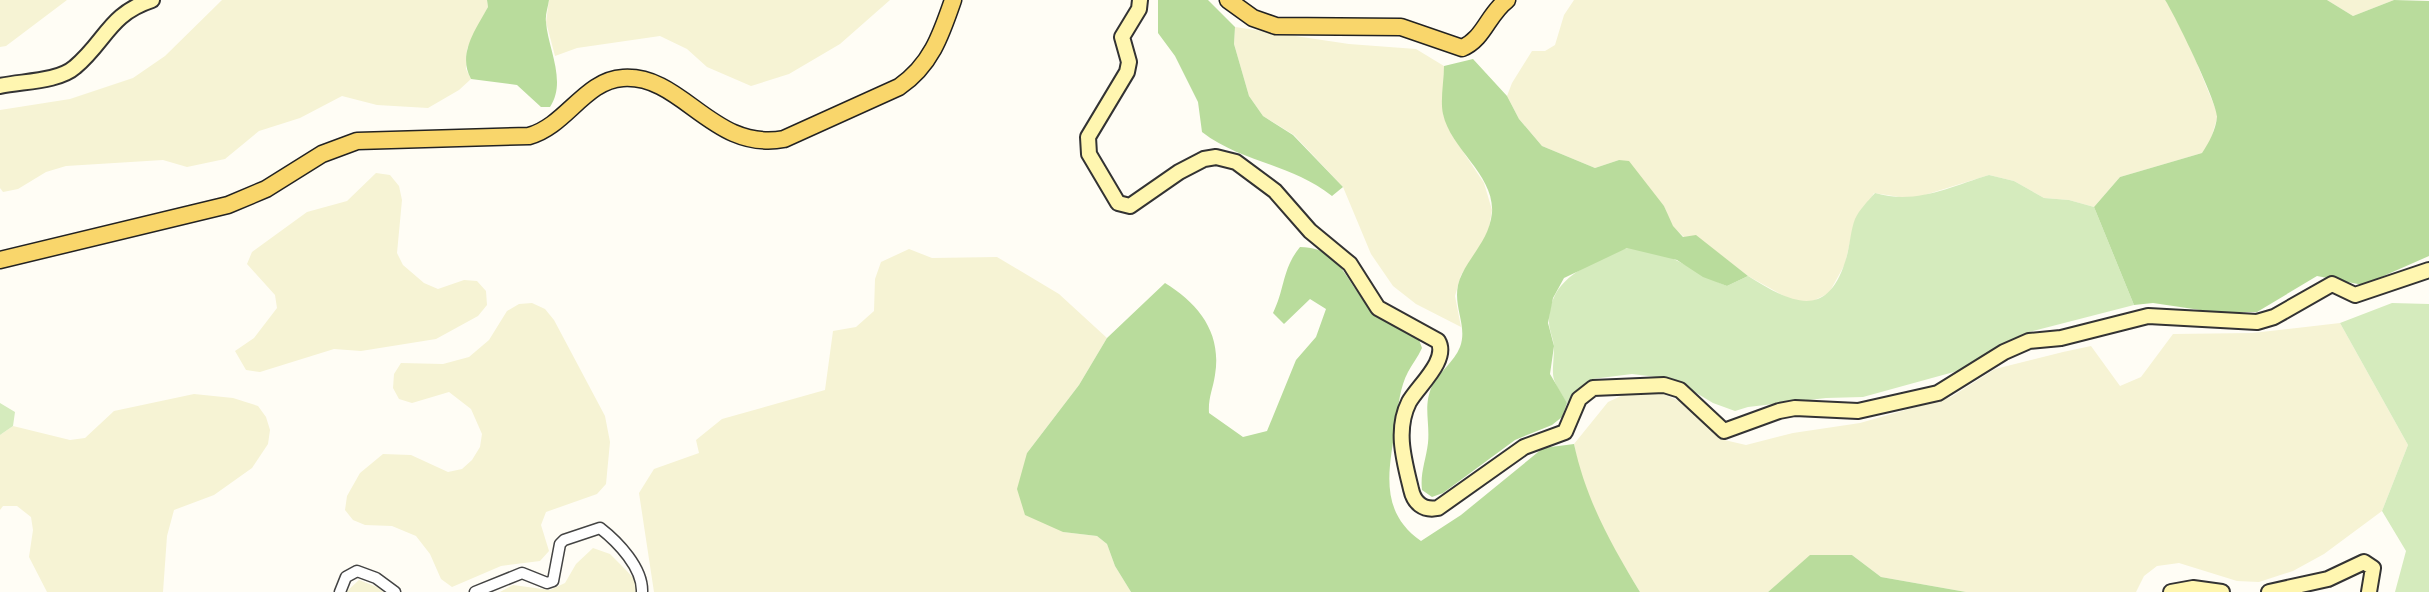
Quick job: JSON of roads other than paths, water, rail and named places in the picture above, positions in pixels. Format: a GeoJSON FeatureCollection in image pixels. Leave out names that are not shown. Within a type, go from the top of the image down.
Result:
{"type":"FeatureCollection","features":[{"type":"Feature","properties":{"kind":"main road"},"geometry":{"type":"LineString","coordinates":[[0,260],[228,205],[266,189],[323,154],[357,141],[539,134],[593,90],[607,81],[624,77],[644,80],[662,88],[738,137],[765,142],[784,139],[899,87],[915,76],[938,42],[953,0]]}},
{"type":"Feature","properties":{"kind":"main road"},"geometry":{"type":"LineString","coordinates":[[1228,0],[1253,18],[1276,26],[1401,27],[1462,48],[1474,43],[1494,10],[1507,0]]}},
{"type":"Feature","properties":{"kind":"street"},"geometry":{"type":"LineString","coordinates":[[0,86],[54,76],[74,69],[129,8],[152,0]]}},
{"type":"Feature","properties":{"kind":"street"},"geometry":{"type":"LineString","coordinates":[[1140,0],[1139,9],[1122,37],[1129,62],[1128,72],[1088,136],[1093,161],[1118,203],[1130,206],[1179,172],[1204,159],[1216,157],[1236,162],[1275,191],[1310,231],[1350,264],[1378,308],[1438,341],[1441,346],[1440,357],[1410,401],[1401,431],[1414,499],[1423,508],[1431,509],[1524,447],[1565,432],[1579,399],[1593,388],[1672,387],[1691,398],[1724,431],[1795,408],[1858,411],[1938,393],[2004,352],[2029,341],[2061,338],[2148,316],[2257,323],[2274,317],[2332,284],[2355,295],[2429,270]]}},
{"type":"Feature","properties":{"kind":"street"},"geometry":{"type":"LineString","coordinates":[[475,592],[522,573],[547,583],[553,581],[560,544],[581,532],[600,527],[619,543],[643,582],[642,592]]}},
{"type":"Feature","properties":{"kind":"street"},"geometry":{"type":"LineString","coordinates":[[2269,592],[2328,579],[2364,562],[2373,568],[2370,592]]}},
{"type":"Feature","properties":{"kind":"street"},"geometry":{"type":"LineString","coordinates":[[340,592],[346,577],[357,571],[376,578],[395,592]]}},
{"type":"Feature","properties":{"kind":"street"},"geometry":{"type":"LineString","coordinates":[[2171,592],[2193,588],[2222,592]]}}]}
